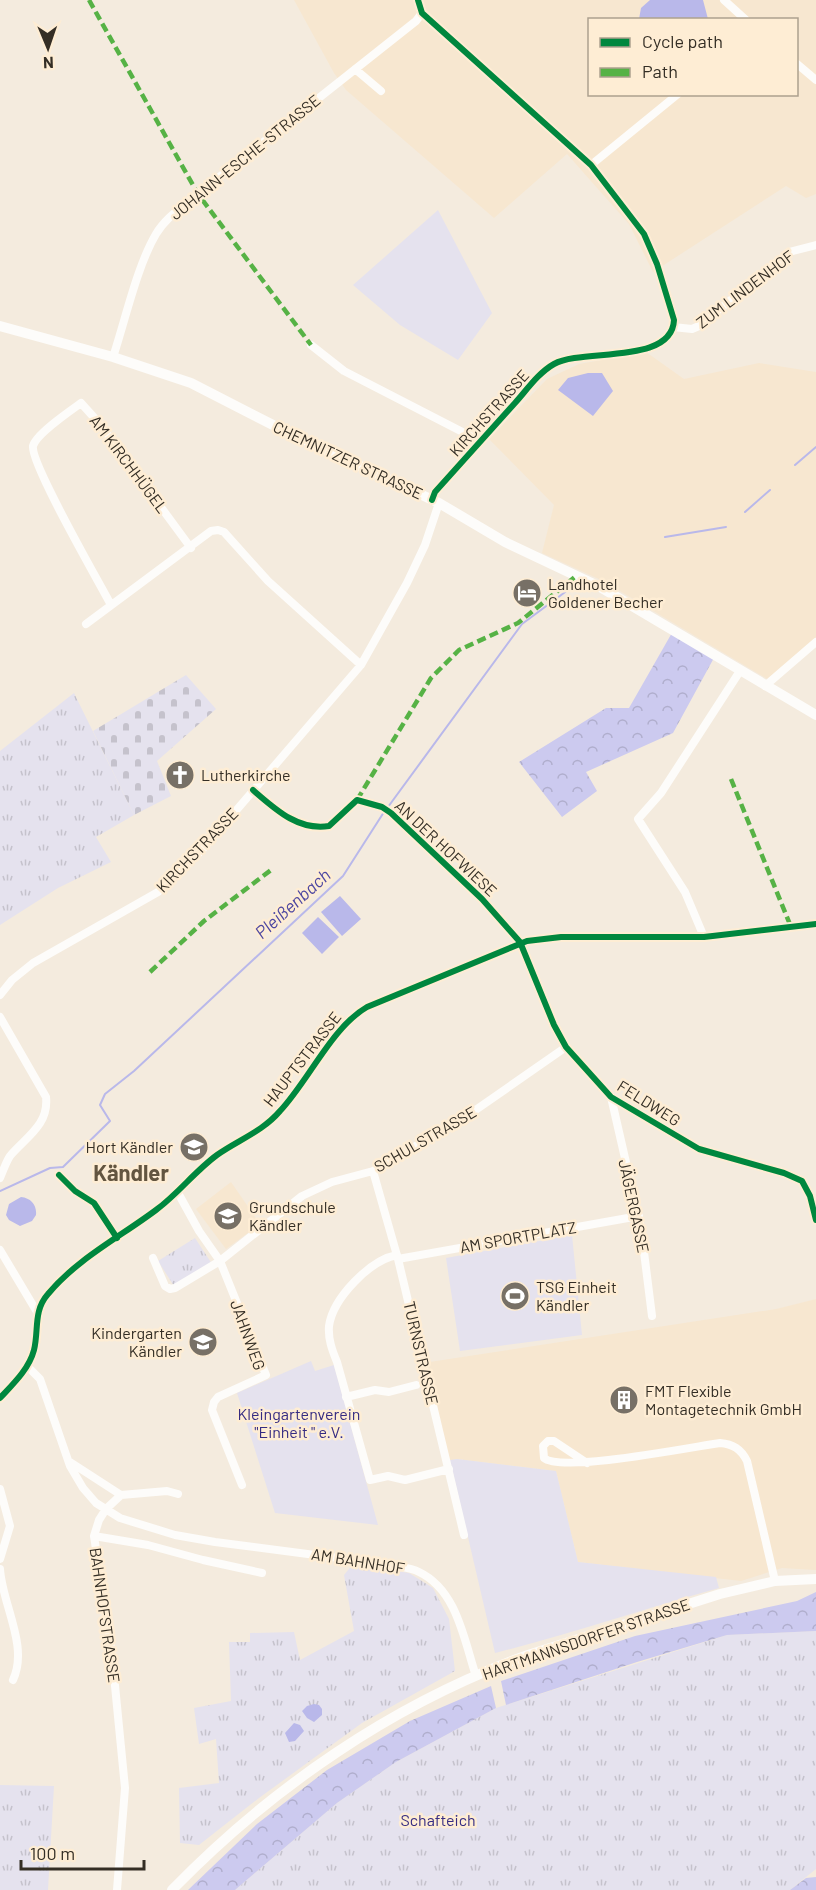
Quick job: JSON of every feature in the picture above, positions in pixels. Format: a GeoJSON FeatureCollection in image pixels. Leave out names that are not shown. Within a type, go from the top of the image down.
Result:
{"type":"FeatureCollection","features":[{"type":"Feature","properties":{"kind":"main road","name":"CHEMNITZER STRASSE"},"geometry":{"type":"LineString","coordinates":[[0,326],[113,357],[191,383],[273,425],[436,501],[504,542],[600,587],[816,715]]}},
{"type":"Feature","properties":{"kind":"main road","name":"HARTMANNSDORFER STRASSE"},"geometry":{"type":"LineString","coordinates":[[172,1890],[209,1851],[323,1761],[398,1716],[476,1676],[545,1650],[720,1594],[775,1581],[816,1579]]}},
{"type":"Feature","properties":{"kind":"street"},"geometry":{"type":"LineString","coordinates":[[418,0],[422,13],[591,165],[644,234],[657,264],[665,297],[673,316],[673,327]]}},
{"type":"Feature","properties":{"kind":"street"},"geometry":{"type":"LineString","coordinates":[[724,0],[744,18]]}},
{"type":"Feature","properties":{"kind":"street","name":"JOHANN-ESCHE-STRASSE"},"geometry":{"type":"LineString","coordinates":[[113,357],[149,248],[164,223],[416,21],[422,13]]}},
{"type":"Feature","properties":{"kind":"street"},"geometry":{"type":"LineString","coordinates":[[798,65],[816,80]]}},
{"type":"Feature","properties":{"kind":"street"},"geometry":{"type":"LineString","coordinates":[[355,69],[381,91]]}},
{"type":"Feature","properties":{"kind":"street"},"geometry":{"type":"LineString","coordinates":[[521,103],[528,95]]}},
{"type":"Feature","properties":{"kind":"street"},"geometry":{"type":"LineString","coordinates":[[591,165],[653,112],[675,99]]}},
{"type":"Feature","properties":{"kind":"street","name":"ZUM LINDENHOF"},"geometry":{"type":"LineString","coordinates":[[673,327],[692,329],[699,326],[789,252],[816,245]]}},
{"type":"Feature","properties":{"kind":"street","name":"KIRCHSTRASSE"},"geometry":{"type":"LineString","coordinates":[[0,995],[12,980],[33,963],[158,892],[203,849],[361,665],[407,583],[425,545],[436,501],[435,492],[541,375],[554,364],[570,359],[636,351],[657,346],[669,337],[673,327]]}},
{"type":"Feature","properties":{"kind":"street"},"geometry":{"type":"LineString","coordinates":[[310,345],[344,371],[480,441]]}},
{"type":"Feature","properties":{"kind":"street","name":"AM KIRCHHÜGEL"},"geometry":{"type":"LineString","coordinates":[[111,605],[34,457],[33,446],[39,437],[81,403],[99,423],[191,548]]}},
{"type":"Feature","properties":{"kind":"street"},"geometry":{"type":"LineString","coordinates":[[86,624],[212,531],[219,530],[224,532],[268,582],[361,665]]}},
{"type":"Feature","properties":{"kind":"street"},"geometry":{"type":"LineString","coordinates":[[765,686],[816,642]]}},
{"type":"Feature","properties":{"kind":"street"},"geometry":{"type":"LineString","coordinates":[[704,938],[685,891],[638,819],[661,793],[740,671]]}},
{"type":"Feature","properties":{"kind":"street","name":"AN DER HOFWIESE"},"geometry":{"type":"LineString","coordinates":[[253,790],[290,820],[312,826],[329,826],[357,800],[382,807],[392,813],[482,899],[520,942]]}},
{"type":"Feature","properties":{"kind":"street","name":"HAUPTSTRASSE"},"geometry":{"type":"LineString","coordinates":[[37,1312],[47,1295],[64,1277],[158,1209],[214,1157],[257,1132],[279,1113],[298,1091],[353,1014],[520,942],[561,937],[704,938],[816,924]]}},
{"type":"Feature","properties":{"kind":"street","name":"FELDWEG"},"geometry":{"type":"LineString","coordinates":[[520,942],[554,1025],[566,1047],[611,1097],[699,1149],[784,1173],[802,1181],[810,1196],[816,1220]]}},
{"type":"Feature","properties":{"kind":"street"},"geometry":{"type":"LineString","coordinates":[[0,1017],[46,1097],[47,1108],[39,1127],[9,1158],[0,1178]]}},
{"type":"Feature","properties":{"kind":"street","name":"SCHULSTRASSE"},"geometry":{"type":"LineString","coordinates":[[153,1258],[165,1286],[170,1289],[175,1288],[220,1261],[302,1196],[332,1182],[373,1171],[477,1109],[566,1047]]}},
{"type":"Feature","properties":{"kind":"street","name":"JÄGERGASSE"},"geometry":{"type":"LineString","coordinates":[[611,1097],[639,1215],[652,1316]]}},
{"type":"Feature","properties":{"kind":"street","name":"TURNSTRASSE"},"geometry":{"type":"LineString","coordinates":[[373,1171],[398,1257],[465,1535]]}},
{"type":"Feature","properties":{"kind":"street"},"geometry":{"type":"LineString","coordinates":[[59,1175],[75,1191],[94,1203],[117,1238]]}},
{"type":"Feature","properties":{"kind":"street"},"geometry":{"type":"LineString","coordinates":[[177,1191],[199,1231],[220,1261]]}},
{"type":"Feature","properties":{"kind":"street","name":"AM SPORTPLATZ"},"geometry":{"type":"LineString","coordinates":[[346,1397],[330,1343],[329,1325],[338,1302],[384,1257],[398,1257],[639,1215]]}},
{"type":"Feature","properties":{"kind":"street"},"geometry":{"type":"LineString","coordinates":[[0,1250],[37,1312],[34,1348],[27,1366],[0,1398]]}},
{"type":"Feature","properties":{"kind":"street","name":"JAHNWEG"},"geometry":{"type":"LineString","coordinates":[[220,1261],[266,1375],[218,1397],[214,1402],[213,1410],[242,1485]]}},
{"type":"Feature","properties":{"kind":"street"},"geometry":{"type":"LineString","coordinates":[[27,1366],[40,1379],[68,1460],[83,1488],[96,1503],[106,1509],[121,1495],[167,1491],[178,1494]]}},
{"type":"Feature","properties":{"kind":"street"},"geometry":{"type":"LineString","coordinates":[[416,1385],[389,1392],[375,1390],[346,1397],[370,1480],[388,1476],[405,1480],[449,1469]]}},
{"type":"Feature","properties":{"kind":"street"},"geometry":{"type":"LineString","coordinates":[[587,1462],[554,1441],[548,1441],[543,1446],[543,1456],[548,1462],[587,1462],[720,1443],[735,1446],[744,1454],[747,1461],[775,1581]]}},
{"type":"Feature","properties":{"kind":"street"},"geometry":{"type":"LineString","coordinates":[[68,1460],[121,1495]]}},
{"type":"Feature","properties":{"kind":"street"},"geometry":{"type":"LineString","coordinates":[[0,1489],[10,1526],[0,1559]]}},
{"type":"Feature","properties":{"kind":"street","name":"AM BAHNHOF"},"geometry":{"type":"LineString","coordinates":[[106,1509],[120,1518],[175,1535],[392,1565],[417,1571],[434,1581],[452,1604],[476,1676]]}},
{"type":"Feature","properties":{"kind":"street","name":"BAHNHOFSTRASSE"},"geometry":{"type":"LineString","coordinates":[[106,1509],[99,1520],[94,1536],[112,1655],[125,1788],[117,1890]]}},
{"type":"Feature","properties":{"kind":"street"},"geometry":{"type":"LineString","coordinates":[[175,1535],[176,1551]]}},
{"type":"Feature","properties":{"kind":"street"},"geometry":{"type":"LineString","coordinates":[[94,1536],[176,1551],[203,1560],[262,1573]]}},
{"type":"Feature","properties":{"kind":"street"},"geometry":{"type":"LineString","coordinates":[[0,1569],[16,1640],[17,1670],[13,1680]]}},
{"type":"Feature","properties":{"kind":"shaded area"},"geometry":{"type":"Polygon","coordinates":[[[294,0],[816,0],[816,194],[806,198],[786,186],[653,272],[629,224],[567,154],[494,218],[346,90],[334,73],[294,0]]]}},
{"type":"Feature","properties":{"kind":"shaded area"},"geometry":{"type":"Polygon","coordinates":[[[650,0],[703,0],[708,18],[639,18],[641,8],[650,0]]]}},
{"type":"Feature","properties":{"kind":"shaded area"},"geometry":{"type":"Polygon","coordinates":[[[646,352],[684,379],[759,363],[816,372],[816,639],[769,680],[603,581],[542,553],[554,505],[489,439],[547,379],[579,364],[646,352]]]}},
{"type":"Feature","properties":{"kind":"shaded area"},"geometry":{"type":"Polygon","coordinates":[[[588,373],[602,373],[613,391],[593,416],[558,390],[568,378],[588,373]]]}},
{"type":"Feature","properties":{"kind":"shaded area"},"geometry":{"type":"Polygon","coordinates":[[[340,896],[361,919],[342,936],[321,912],[340,896]]]}},
{"type":"Feature","properties":{"kind":"shaded area"},"geometry":{"type":"Polygon","coordinates":[[[318,917],[339,937],[322,954],[302,933],[318,917]]]}},
{"type":"Feature","properties":{"kind":"shaded area","name":"Grundschule Kändler"},"geometry":{"type":"Polygon","coordinates":[[[231,1182],[260,1224],[226,1249],[196,1209],[231,1182]]]}},
{"type":"Feature","properties":{"kind":"shaded area"},"geometry":{"type":"Polygon","coordinates":[[[21,1197],[33,1203],[36,1215],[32,1221],[20,1226],[9,1220],[6,1215],[9,1204],[21,1197]]]}},
{"type":"Feature","properties":{"kind":"shaded area"},"geometry":{"type":"Polygon","coordinates":[[[816,1299],[816,1570],[782,1568],[741,1581],[578,1562],[556,1471],[457,1459],[447,1461],[423,1363],[776,1309],[816,1299]]]}},
{"type":"Feature","properties":{"kind":"shaded area"},"geometry":{"type":"Polygon","coordinates":[[[314,1704],[319,1705],[322,1709],[322,1715],[314,1722],[302,1711],[314,1704]]]}},
{"type":"Feature","properties":{"kind":"shaded area"},"geometry":{"type":"Polygon","coordinates":[[[294,1723],[300,1725],[304,1731],[295,1741],[289,1742],[285,1733],[294,1723]]]}},
{"type":"Feature","properties":{"kind":"green space"},"geometry":{"type":"Polygon","coordinates":[[[438,210],[492,313],[458,360],[400,325],[353,285],[438,210]]]}},
{"type":"Feature","properties":{"kind":"green space"},"geometry":{"type":"Polygon","coordinates":[[[673,631],[715,656],[673,733],[586,772],[597,791],[562,817],[519,762],[606,708],[629,708],[673,631]]]}},
{"type":"Feature","properties":{"kind":"green space"},"geometry":{"type":"Polygon","coordinates":[[[186,675],[216,709],[157,761],[171,796],[134,815],[93,731],[186,675]]]}},
{"type":"Feature","properties":{"kind":"green space"},"geometry":{"type":"Polygon","coordinates":[[[74,693],[134,815],[96,837],[111,862],[58,888],[0,925],[0,751],[74,693]]]}},
{"type":"Feature","properties":{"kind":"green space","name":"TSG Einheit Kändler"},"geometry":{"type":"Polygon","coordinates":[[[572,1235],[582,1335],[460,1351],[446,1258],[572,1235]]]}},
{"type":"Feature","properties":{"kind":"green space"},"geometry":{"type":"Polygon","coordinates":[[[195,1238],[212,1264],[174,1286],[158,1261],[195,1238]]]}},
{"type":"Feature","properties":{"kind":"green space","name":"Kleingartenverein \"Einheit \" e.V."},"geometry":{"type":"Polygon","coordinates":[[[311,1361],[315,1371],[334,1365],[378,1525],[275,1513],[237,1393],[311,1361]]]}},
{"type":"Feature","properties":{"kind":"green space"},"geometry":{"type":"Polygon","coordinates":[[[450,1460],[556,1471],[578,1562],[716,1577],[719,1588],[495,1653],[450,1460]]]}},
{"type":"Feature","properties":{"kind":"green space"},"geometry":{"type":"Polygon","coordinates":[[[353,1564],[409,1573],[433,1588],[449,1619],[455,1671],[362,1723],[199,1845],[180,1843],[179,1788],[219,1783],[216,1739],[199,1744],[194,1708],[231,1701],[229,1642],[250,1642],[250,1633],[294,1632],[300,1660],[354,1631],[344,1575],[353,1564]]]}},
{"type":"Feature","properties":{"kind":"green space"},"geometry":{"type":"Polygon","coordinates":[[[816,1592],[816,1631],[727,1635],[506,1705],[501,1681],[635,1636],[797,1601],[816,1592]]]}},
{"type":"Feature","properties":{"kind":"green space","name":"Schafteich"},"geometry":{"type":"Polygon","coordinates":[[[816,1631],[816,1869],[790,1890],[235,1890],[337,1803],[396,1762],[496,1708],[727,1635],[816,1631]]]}},
{"type":"Feature","properties":{"kind":"green space"},"geometry":{"type":"Polygon","coordinates":[[[491,1686],[496,1708],[396,1762],[337,1803],[235,1890],[188,1890],[257,1824],[327,1770],[410,1721],[491,1686]]]}},
{"type":"Feature","properties":{"kind":"green space"},"geometry":{"type":"Polygon","coordinates":[[[0,1785],[54,1786],[48,1890],[0,1890],[0,1785]]]}},
{"type":"Feature","properties":{"kind":"green space"},"geometry":{"type":"Polygon","coordinates":[[[816,1877],[816,1890],[790,1890],[806,1878],[816,1877]]]}},
{"type":"Feature","properties":{"kind":"waterway","name":"Pleißenbach"},"geometry":{"type":"LineString","coordinates":[[795,465],[816,447]]}},
{"type":"Feature","properties":{"kind":"waterway","name":"Pleißenbach"},"geometry":{"type":"LineString","coordinates":[[745,512],[770,490]]}},
{"type":"Feature","properties":{"kind":"waterway","name":"Pleißenbach"},"geometry":{"type":"LineString","coordinates":[[665,537],[726,527]]}},
{"type":"Feature","properties":{"kind":"waterway","name":"Pleißenbach"},"geometry":{"type":"LineString","coordinates":[[388,807],[522,624],[576,584]]}},
{"type":"Feature","properties":{"kind":"waterway","name":"Pleißenbach"},"geometry":{"type":"LineString","coordinates":[[0,1191],[50,1168],[63,1167],[110,1121],[100,1105],[105,1094],[134,1071],[343,876],[384,812]]}},
{"type":"Feature","properties":{"kind":"marked path"},"geometry":{"type":"LineString","coordinates":[[89,0],[198,194],[311,345]]}},
{"type":"Feature","properties":{"kind":"marked path"},"geometry":{"type":"LineString","coordinates":[[357,800],[431,678],[459,650],[518,623],[576,576]]}},
{"type":"Feature","properties":{"kind":"marked path"},"geometry":{"type":"LineString","coordinates":[[731,779],[791,927]]}},
{"type":"Feature","properties":{"kind":"marked path"},"geometry":{"type":"LineString","coordinates":[[150,972],[204,921],[271,870]]}},
{"type":"Feature","properties":{"kind":"cycle path"},"geometry":{"type":"LineString","coordinates":[[418,0],[422,13],[591,165],[644,234],[657,264],[674,320],[669,334],[658,344],[624,353],[567,359],[548,368],[435,492],[432,500]]}},
{"type":"Feature","properties":{"kind":"cycle path"},"geometry":{"type":"LineString","coordinates":[[253,790],[288,817],[297,822],[318,827],[329,826],[357,800],[382,807],[391,813],[482,899],[520,942],[554,1025],[566,1047],[611,1097],[699,1149],[784,1173],[802,1181],[810,1196],[816,1220]]}},
{"type":"Feature","properties":{"kind":"cycle path"},"geometry":{"type":"LineString","coordinates":[[0,1398],[20,1376],[32,1357],[40,1307],[59,1281],[85,1259],[164,1204],[217,1155],[273,1118],[291,1098],[343,1027],[367,1007],[527,941],[561,937],[704,937],[816,924]]}},
{"type":"Feature","properties":{"kind":"cycle path"},"geometry":{"type":"LineString","coordinates":[[59,1175],[75,1191],[94,1203],[117,1238]]}},
{"type":"Feature","properties":{"kind":"place","name":"Landhotel Goldener Becher"},"geometry":{"type":"Point","coordinates":[527,593]}},
{"type":"Feature","properties":{"kind":"place","name":"Lutherkirche"},"geometry":{"type":"Point","coordinates":[180,775]}},
{"type":"Feature","properties":{"kind":"place","name":"Hort Kändler"},"geometry":{"type":"Point","coordinates":[194,1147]}},
{"type":"Feature","properties":{"kind":"place","name":"Grundschule Kändler"},"geometry":{"type":"Point","coordinates":[228,1216]}},
{"type":"Feature","properties":{"kind":"place","name":"TSG Einheit Kändler"},"geometry":{"type":"Point","coordinates":[515,1296]}},
{"type":"Feature","properties":{"kind":"place","name":"Kindergarten Kändler"},"geometry":{"type":"Point","coordinates":[203,1342]}},
{"type":"Feature","properties":{"kind":"place","name":"FMT Flexible Montagetechnik GmbH"},"geometry":{"type":"Point","coordinates":[624,1400]}},
{"type":"Feature","properties":{"kind":"district","name":"Kändler"},"geometry":{"type":"Point","coordinates":[131,1173]}}]}
